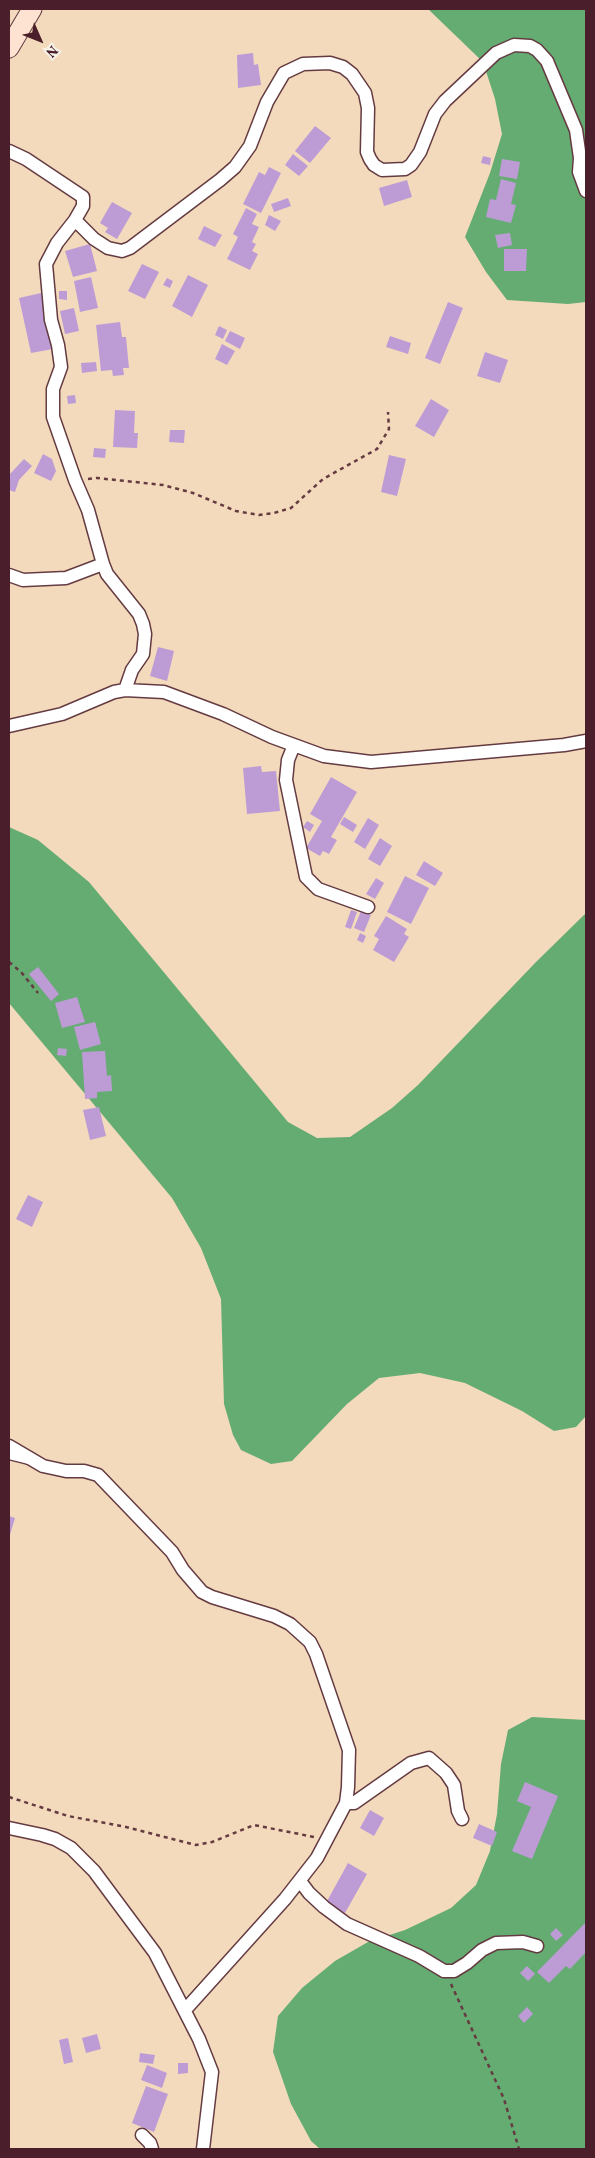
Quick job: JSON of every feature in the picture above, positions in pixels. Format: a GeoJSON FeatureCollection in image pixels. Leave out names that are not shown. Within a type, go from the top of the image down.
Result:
{"type":"FeatureCollection","features":[{"type":"Feature","properties":{"kind":"street"},"geometry":{"type":"LineString","coordinates":[[9,48],[32,9]]}},
{"type":"Feature","properties":{"kind":"street"},"geometry":{"type":"LineString","coordinates":[[75,220],[94,239],[108,248],[122,250],[130,248],[220,180],[235,166],[250,146],[267,102],[284,73],[303,64],[330,63],[343,67],[352,74],[365,93],[368,108],[367,152],[370,159],[374,166],[382,170],[404,170],[411,165],[420,152],[435,114],[445,101],[496,53],[514,45],[530,46],[537,50],[547,61],[576,130],[580,172],[586,191]]}},
{"type":"Feature","properties":{"kind":"street"},"geometry":{"type":"LineString","coordinates":[[9,151],[26,159],[81,194],[84,199],[83,206],[75,220],[57,243],[45,269],[51,320],[61,367],[53,389],[54,417],[56,428],[75,480],[88,510],[107,574],[139,614],[143,624],[145,634],[143,654],[132,670],[125,690]]}},
{"type":"Feature","properties":{"kind":"street"},"geometry":{"type":"LineString","coordinates":[[9,575],[23,580],[66,578],[103,564]]}},
{"type":"Feature","properties":{"kind":"street"},"geometry":{"type":"LineString","coordinates":[[9,726],[62,714],[114,692],[125,690],[164,692],[324,756],[371,762],[564,745],[586,741]]}},
{"type":"Feature","properties":{"kind":"street"},"geometry":{"type":"LineString","coordinates":[[294,745],[288,760],[286,780],[306,877],[318,889],[368,907]]}},
{"type":"Feature","properties":{"kind":"street"},"geometry":{"type":"LineString","coordinates":[[9,1446],[52,1469],[84,1471],[98,1475],[172,1552],[183,1570],[202,1592],[212,1597],[274,1616],[290,1624],[310,1642],[324,1674],[349,1750],[346,1803],[327,1840],[300,1880],[185,2010]]}},
{"type":"Feature","properties":{"kind":"street"},"geometry":{"type":"LineString","coordinates":[[346,1803],[354,1803],[412,1763],[429,1758],[446,1773],[454,1785],[458,1812],[462,1819]]}},
{"type":"Feature","properties":{"kind":"street"},"geometry":{"type":"LineString","coordinates":[[9,1828],[55,1839],[70,1848],[94,1871],[155,1954],[208,2056],[212,2072],[203,2149]]}},
{"type":"Feature","properties":{"kind":"street"},"geometry":{"type":"LineString","coordinates":[[300,1880],[309,1893],[347,1924],[419,1956],[444,1971],[454,1971],[468,1963],[482,1950],[496,1943],[516,1942],[537,1946]]}},
{"type":"Feature","properties":{"kind":"street"},"geometry":{"type":"LineString","coordinates":[[142,2135],[150,2143],[152,2149]]}},
{"type":"Feature","properties":{"kind":"lane"},"geometry":{"type":"LineString","coordinates":[[9,1456],[27,1462],[33,1460]]}},
{"type":"Feature","properties":{"kind":"path"},"geometry":{"type":"LineString","coordinates":[[75,480],[96,478],[163,485],[193,493],[236,511],[259,515],[274,513],[291,508],[323,480],[377,449],[389,429],[388,412]]}},
{"type":"Feature","properties":{"kind":"path"},"geometry":{"type":"LineString","coordinates":[[9,962],[22,972],[38,993]]}},
{"type":"Feature","properties":{"kind":"path"},"geometry":{"type":"LineString","coordinates":[[9,1797],[68,1816],[126,1827],[196,1845],[212,1842],[254,1825],[327,1840]]}},
{"type":"Feature","properties":{"kind":"path"},"geometry":{"type":"LineString","coordinates":[[444,1971],[504,2099],[519,2149]]}},
{"type":"Feature","properties":{"kind":"green space"},"geometry":{"type":"Polygon","coordinates":[[[428,9],[586,9],[586,302],[568,304],[507,300],[486,272],[465,237],[490,173],[502,134],[495,99],[483,62],[428,9]]]}},
{"type":"Feature","properties":{"kind":"green space"},"geometry":{"type":"Polygon","coordinates":[[[9,827],[38,840],[89,882],[288,1122],[317,1138],[350,1137],[392,1108],[418,1085],[536,962],[586,913],[586,1416],[576,1427],[554,1431],[522,1411],[465,1383],[420,1373],[379,1378],[347,1404],[292,1461],[271,1464],[241,1450],[233,1435],[224,1404],[221,1299],[201,1248],[172,1198],[9,1003],[9,827]]]}},
{"type":"Feature","properties":{"kind":"green space"},"geometry":{"type":"Polygon","coordinates":[[[532,1717],[586,1720],[586,2149],[320,2149],[311,2141],[291,2104],[273,2052],[278,2016],[302,1988],[335,1961],[368,1942],[405,1930],[451,1908],[476,1885],[490,1851],[497,1814],[501,1764],[508,1730],[532,1717]]]}},
{"type":"Feature","properties":{"kind":"building"},"geometry":{"type":"Polygon","coordinates":[[[253,53],[254,65],[258,64],[261,85],[238,88],[237,55],[253,53]]]}},
{"type":"Feature","properties":{"kind":"building"},"geometry":{"type":"Polygon","coordinates":[[[315,126],[331,138],[310,163],[295,151],[315,126]]]}},
{"type":"Feature","properties":{"kind":"building"},"geometry":{"type":"Polygon","coordinates":[[[293,154],[308,166],[299,176],[285,165],[293,154]]]}},
{"type":"Feature","properties":{"kind":"building"},"geometry":{"type":"Polygon","coordinates":[[[483,156],[491,158],[490,165],[481,163],[483,156]]]}},
{"type":"Feature","properties":{"kind":"building"},"geometry":{"type":"Polygon","coordinates":[[[502,159],[520,162],[517,179],[499,176],[502,159]]]}},
{"type":"Feature","properties":{"kind":"building"},"geometry":{"type":"Polygon","coordinates":[[[269,167],[281,173],[261,213],[243,204],[259,172],[265,175],[269,167]]]}},
{"type":"Feature","properties":{"kind":"building"},"geometry":{"type":"Polygon","coordinates":[[[501,179],[516,183],[511,204],[516,205],[511,223],[486,217],[490,199],[496,200],[501,179]]]}},
{"type":"Feature","properties":{"kind":"building"},"geometry":{"type":"Polygon","coordinates":[[[407,180],[412,197],[384,206],[379,188],[407,180]]]}},
{"type":"Feature","properties":{"kind":"building"},"geometry":{"type":"Polygon","coordinates":[[[288,198],[291,206],[274,212],[271,204],[288,198]]]}},
{"type":"Feature","properties":{"kind":"building"},"geometry":{"type":"Polygon","coordinates":[[[112,202],[132,213],[117,239],[105,232],[108,228],[100,223],[112,202]]]}},
{"type":"Feature","properties":{"kind":"building"},"geometry":{"type":"Polygon","coordinates":[[[246,208],[257,214],[252,224],[259,227],[252,242],[256,244],[252,251],[258,254],[250,270],[227,259],[238,237],[233,234],[246,208]]]}},
{"type":"Feature","properties":{"kind":"building"},"geometry":{"type":"Polygon","coordinates":[[[269,215],[281,221],[275,231],[265,225],[269,215]]]}},
{"type":"Feature","properties":{"kind":"building"},"geometry":{"type":"Polygon","coordinates":[[[204,226],[222,235],[215,247],[198,239],[204,226]]]}},
{"type":"Feature","properties":{"kind":"building"},"geometry":{"type":"Polygon","coordinates":[[[510,233],[512,245],[498,248],[495,235],[510,233]]]}},
{"type":"Feature","properties":{"kind":"building"},"geometry":{"type":"Polygon","coordinates":[[[90,244],[97,271],[73,277],[65,251],[90,244]]]}},
{"type":"Feature","properties":{"kind":"building"},"geometry":{"type":"Polygon","coordinates":[[[504,249],[527,249],[526,271],[504,271],[504,249]]]}},
{"type":"Feature","properties":{"kind":"building"},"geometry":{"type":"Polygon","coordinates":[[[142,264],[159,272],[145,299],[128,291],[142,264]]]}},
{"type":"Feature","properties":{"kind":"building"},"geometry":{"type":"Polygon","coordinates":[[[188,275],[208,285],[192,317],[172,306],[188,275]]]}},
{"type":"Feature","properties":{"kind":"building"},"geometry":{"type":"Polygon","coordinates":[[[91,277],[98,308],[80,312],[74,281],[91,277]]]}},
{"type":"Feature","properties":{"kind":"building"},"geometry":{"type":"Polygon","coordinates":[[[167,278],[173,281],[170,288],[163,285],[167,278]]]}},
{"type":"Feature","properties":{"kind":"building"},"geometry":{"type":"Polygon","coordinates":[[[59,291],[67,291],[67,300],[59,299],[59,291]]]}},
{"type":"Feature","properties":{"kind":"building"},"geometry":{"type":"Polygon","coordinates":[[[41,293],[53,349],[31,353],[19,298],[41,293]]]}},
{"type":"Feature","properties":{"kind":"building"},"geometry":{"type":"Polygon","coordinates":[[[448,302],[463,308],[440,364],[425,358],[448,302]]]}},
{"type":"Feature","properties":{"kind":"building"},"geometry":{"type":"Polygon","coordinates":[[[74,308],[79,331],[65,334],[60,311],[74,308]]]}},
{"type":"Feature","properties":{"kind":"building"},"geometry":{"type":"Polygon","coordinates":[[[120,322],[122,337],[126,337],[129,368],[123,368],[124,375],[113,376],[112,370],[101,371],[96,325],[120,322]]]}},
{"type":"Feature","properties":{"kind":"building"},"geometry":{"type":"Polygon","coordinates":[[[219,326],[227,330],[223,339],[215,335],[219,326]]]}},
{"type":"Feature","properties":{"kind":"building"},"geometry":{"type":"Polygon","coordinates":[[[230,331],[245,338],[240,349],[225,341],[230,331]]]}},
{"type":"Feature","properties":{"kind":"building"},"geometry":{"type":"Polygon","coordinates":[[[390,336],[411,343],[408,354],[386,347],[390,336]]]}},
{"type":"Feature","properties":{"kind":"building"},"geometry":{"type":"Polygon","coordinates":[[[222,344],[235,351],[227,365],[215,359],[222,344]]]}},
{"type":"Feature","properties":{"kind":"building"},"geometry":{"type":"Polygon","coordinates":[[[485,352],[508,360],[500,383],[477,376],[485,352]]]}},
{"type":"Feature","properties":{"kind":"building"},"geometry":{"type":"Polygon","coordinates":[[[96,362],[97,371],[82,373],[81,363],[96,362]]]}},
{"type":"Feature","properties":{"kind":"building"},"geometry":{"type":"Polygon","coordinates":[[[75,395],[76,403],[68,404],[67,396],[75,395]]]}},
{"type":"Feature","properties":{"kind":"building"},"geometry":{"type":"Polygon","coordinates":[[[431,399],[449,410],[434,437],[415,426],[431,399]]]}},
{"type":"Feature","properties":{"kind":"building"},"geometry":{"type":"Polygon","coordinates":[[[115,410],[135,411],[134,433],[138,433],[137,448],[113,447],[115,410]]]}},
{"type":"Feature","properties":{"kind":"building"},"geometry":{"type":"Polygon","coordinates":[[[170,430],[185,430],[184,443],[169,442],[170,430]]]}},
{"type":"Feature","properties":{"kind":"building"},"geometry":{"type":"Polygon","coordinates":[[[94,448],[106,449],[105,458],[93,457],[94,448]]]}},
{"type":"Feature","properties":{"kind":"building"},"geometry":{"type":"Polygon","coordinates":[[[43,454],[52,459],[56,471],[51,481],[34,473],[43,454]]]}},
{"type":"Feature","properties":{"kind":"building"},"geometry":{"type":"Polygon","coordinates":[[[389,455],[406,459],[397,496],[381,492],[389,455]]]}},
{"type":"Feature","properties":{"kind":"building"},"geometry":{"type":"Polygon","coordinates":[[[24,459],[32,466],[19,480],[15,492],[9,490],[9,475],[24,459]]]}},
{"type":"Feature","properties":{"kind":"building"},"geometry":{"type":"Polygon","coordinates":[[[158,647],[174,651],[167,681],[150,676],[158,647]]]}},
{"type":"Feature","properties":{"kind":"building"},"geometry":{"type":"Polygon","coordinates":[[[261,766],[262,772],[276,771],[280,811],[247,814],[243,768],[261,766]]]}},
{"type":"Feature","properties":{"kind":"building"},"geometry":{"type":"Polygon","coordinates":[[[331,777],[357,792],[331,837],[337,840],[329,854],[323,851],[320,856],[306,848],[322,821],[310,814],[331,777]]]}},
{"type":"Feature","properties":{"kind":"building"},"geometry":{"type":"Polygon","coordinates":[[[344,817],[357,825],[353,832],[340,824],[344,817]]]}},
{"type":"Feature","properties":{"kind":"building"},"geometry":{"type":"Polygon","coordinates":[[[368,818],[379,825],[365,849],[354,842],[368,818]]]}},
{"type":"Feature","properties":{"kind":"building"},"geometry":{"type":"Polygon","coordinates":[[[307,821],[314,825],[310,832],[303,827],[307,821]]]}},
{"type":"Feature","properties":{"kind":"building"},"geometry":{"type":"Polygon","coordinates":[[[380,838],[392,846],[380,866],[368,859],[380,838]]]}},
{"type":"Feature","properties":{"kind":"building"},"geometry":{"type":"Polygon","coordinates":[[[424,861],[443,873],[435,886],[416,875],[424,861]]]}},
{"type":"Feature","properties":{"kind":"building"},"geometry":{"type":"Polygon","coordinates":[[[405,876],[429,888],[411,924],[387,912],[405,876]]]}},
{"type":"Feature","properties":{"kind":"building"},"geometry":{"type":"Polygon","coordinates":[[[376,878],[384,883],[375,899],[366,894],[376,878]]]}},
{"type":"Feature","properties":{"kind":"building"},"geometry":{"type":"Polygon","coordinates":[[[351,910],[357,912],[351,929],[345,927],[351,910]]]}},
{"type":"Feature","properties":{"kind":"building"},"geometry":{"type":"Polygon","coordinates":[[[361,911],[371,915],[364,932],[354,928],[361,911]]]}},
{"type":"Feature","properties":{"kind":"building"},"geometry":{"type":"Polygon","coordinates":[[[386,916],[407,929],[404,934],[409,937],[394,962],[373,950],[379,939],[374,936],[386,916]]]}},
{"type":"Feature","properties":{"kind":"building"},"geometry":{"type":"Polygon","coordinates":[[[360,933],[366,936],[363,943],[357,940],[360,933]]]}},
{"type":"Feature","properties":{"kind":"building"},"geometry":{"type":"Polygon","coordinates":[[[38,967],[59,994],[51,1001],[29,974],[38,967]]]}},
{"type":"Feature","properties":{"kind":"building"},"geometry":{"type":"Polygon","coordinates":[[[77,997],[85,1022],[62,1028],[55,1003],[77,997]]]}},
{"type":"Feature","properties":{"kind":"building"},"geometry":{"type":"Polygon","coordinates":[[[95,1022],[101,1044],[80,1050],[74,1027],[95,1022]]]}},
{"type":"Feature","properties":{"kind":"building"},"geometry":{"type":"Polygon","coordinates":[[[58,1048],[67,1049],[66,1056],[57,1055],[58,1048]]]}},
{"type":"Feature","properties":{"kind":"building"},"geometry":{"type":"Polygon","coordinates":[[[105,1051],[107,1076],[111,1075],[112,1091],[97,1092],[97,1098],[85,1099],[82,1052],[105,1051]]]}},
{"type":"Feature","properties":{"kind":"building"},"geometry":{"type":"Polygon","coordinates":[[[99,1107],[106,1136],[90,1140],[83,1110],[99,1107]]]}},
{"type":"Feature","properties":{"kind":"building"},"geometry":{"type":"Polygon","coordinates":[[[28,1195],[43,1202],[32,1227],[16,1219],[28,1195]]]}},
{"type":"Feature","properties":{"kind":"building"},"geometry":{"type":"Polygon","coordinates":[[[9,1516],[15,1518],[9,1538],[9,1516]]]}},
{"type":"Feature","properties":{"kind":"building"},"geometry":{"type":"Polygon","coordinates":[[[525,1782],[558,1796],[532,1859],[512,1851],[531,1807],[517,1801],[525,1782]]]}},
{"type":"Feature","properties":{"kind":"building"},"geometry":{"type":"Polygon","coordinates":[[[370,1810],[384,1818],[374,1836],[360,1828],[370,1810]]]}},
{"type":"Feature","properties":{"kind":"building"},"geometry":{"type":"Polygon","coordinates":[[[479,1824],[497,1832],[492,1846],[473,1838],[479,1824]]]}},
{"type":"Feature","properties":{"kind":"building"},"geometry":{"type":"Polygon","coordinates":[[[348,1863],[367,1874],[345,1913],[326,1903],[348,1863]]]}},
{"type":"Feature","properties":{"kind":"building"},"geometry":{"type":"Polygon","coordinates":[[[586,1922],[586,1952],[570,1969],[566,1966],[549,1983],[537,1972],[586,1922]]]}},
{"type":"Feature","properties":{"kind":"building"},"geometry":{"type":"Polygon","coordinates":[[[556,1928],[563,1935],[556,1941],[550,1934],[556,1928]]]}},
{"type":"Feature","properties":{"kind":"building"},"geometry":{"type":"Polygon","coordinates":[[[527,1966],[535,1974],[528,1981],[520,1973],[527,1966]]]}},
{"type":"Feature","properties":{"kind":"building"},"geometry":{"type":"Polygon","coordinates":[[[527,2007],[533,2014],[524,2023],[518,2016],[527,2007]]]}},
{"type":"Feature","properties":{"kind":"building"},"geometry":{"type":"Polygon","coordinates":[[[97,2034],[101,2049],[86,2053],[82,2038],[97,2034]]]}},
{"type":"Feature","properties":{"kind":"building"},"geometry":{"type":"Polygon","coordinates":[[[68,2038],[73,2062],[64,2064],[59,2040],[68,2038]]]}},
{"type":"Feature","properties":{"kind":"building"},"geometry":{"type":"Polygon","coordinates":[[[140,2053],[155,2055],[153,2064],[139,2062],[140,2053]]]}},
{"type":"Feature","properties":{"kind":"building"},"geometry":{"type":"Polygon","coordinates":[[[178,2063],[188,2063],[188,2073],[178,2074],[178,2063]]]}},
{"type":"Feature","properties":{"kind":"building"},"geometry":{"type":"Polygon","coordinates":[[[147,2065],[167,2073],[162,2088],[141,2080],[147,2065]]]}},
{"type":"Feature","properties":{"kind":"building"},"geometry":{"type":"Polygon","coordinates":[[[146,2086],[168,2094],[154,2132],[132,2123],[146,2086]]]}}]}
